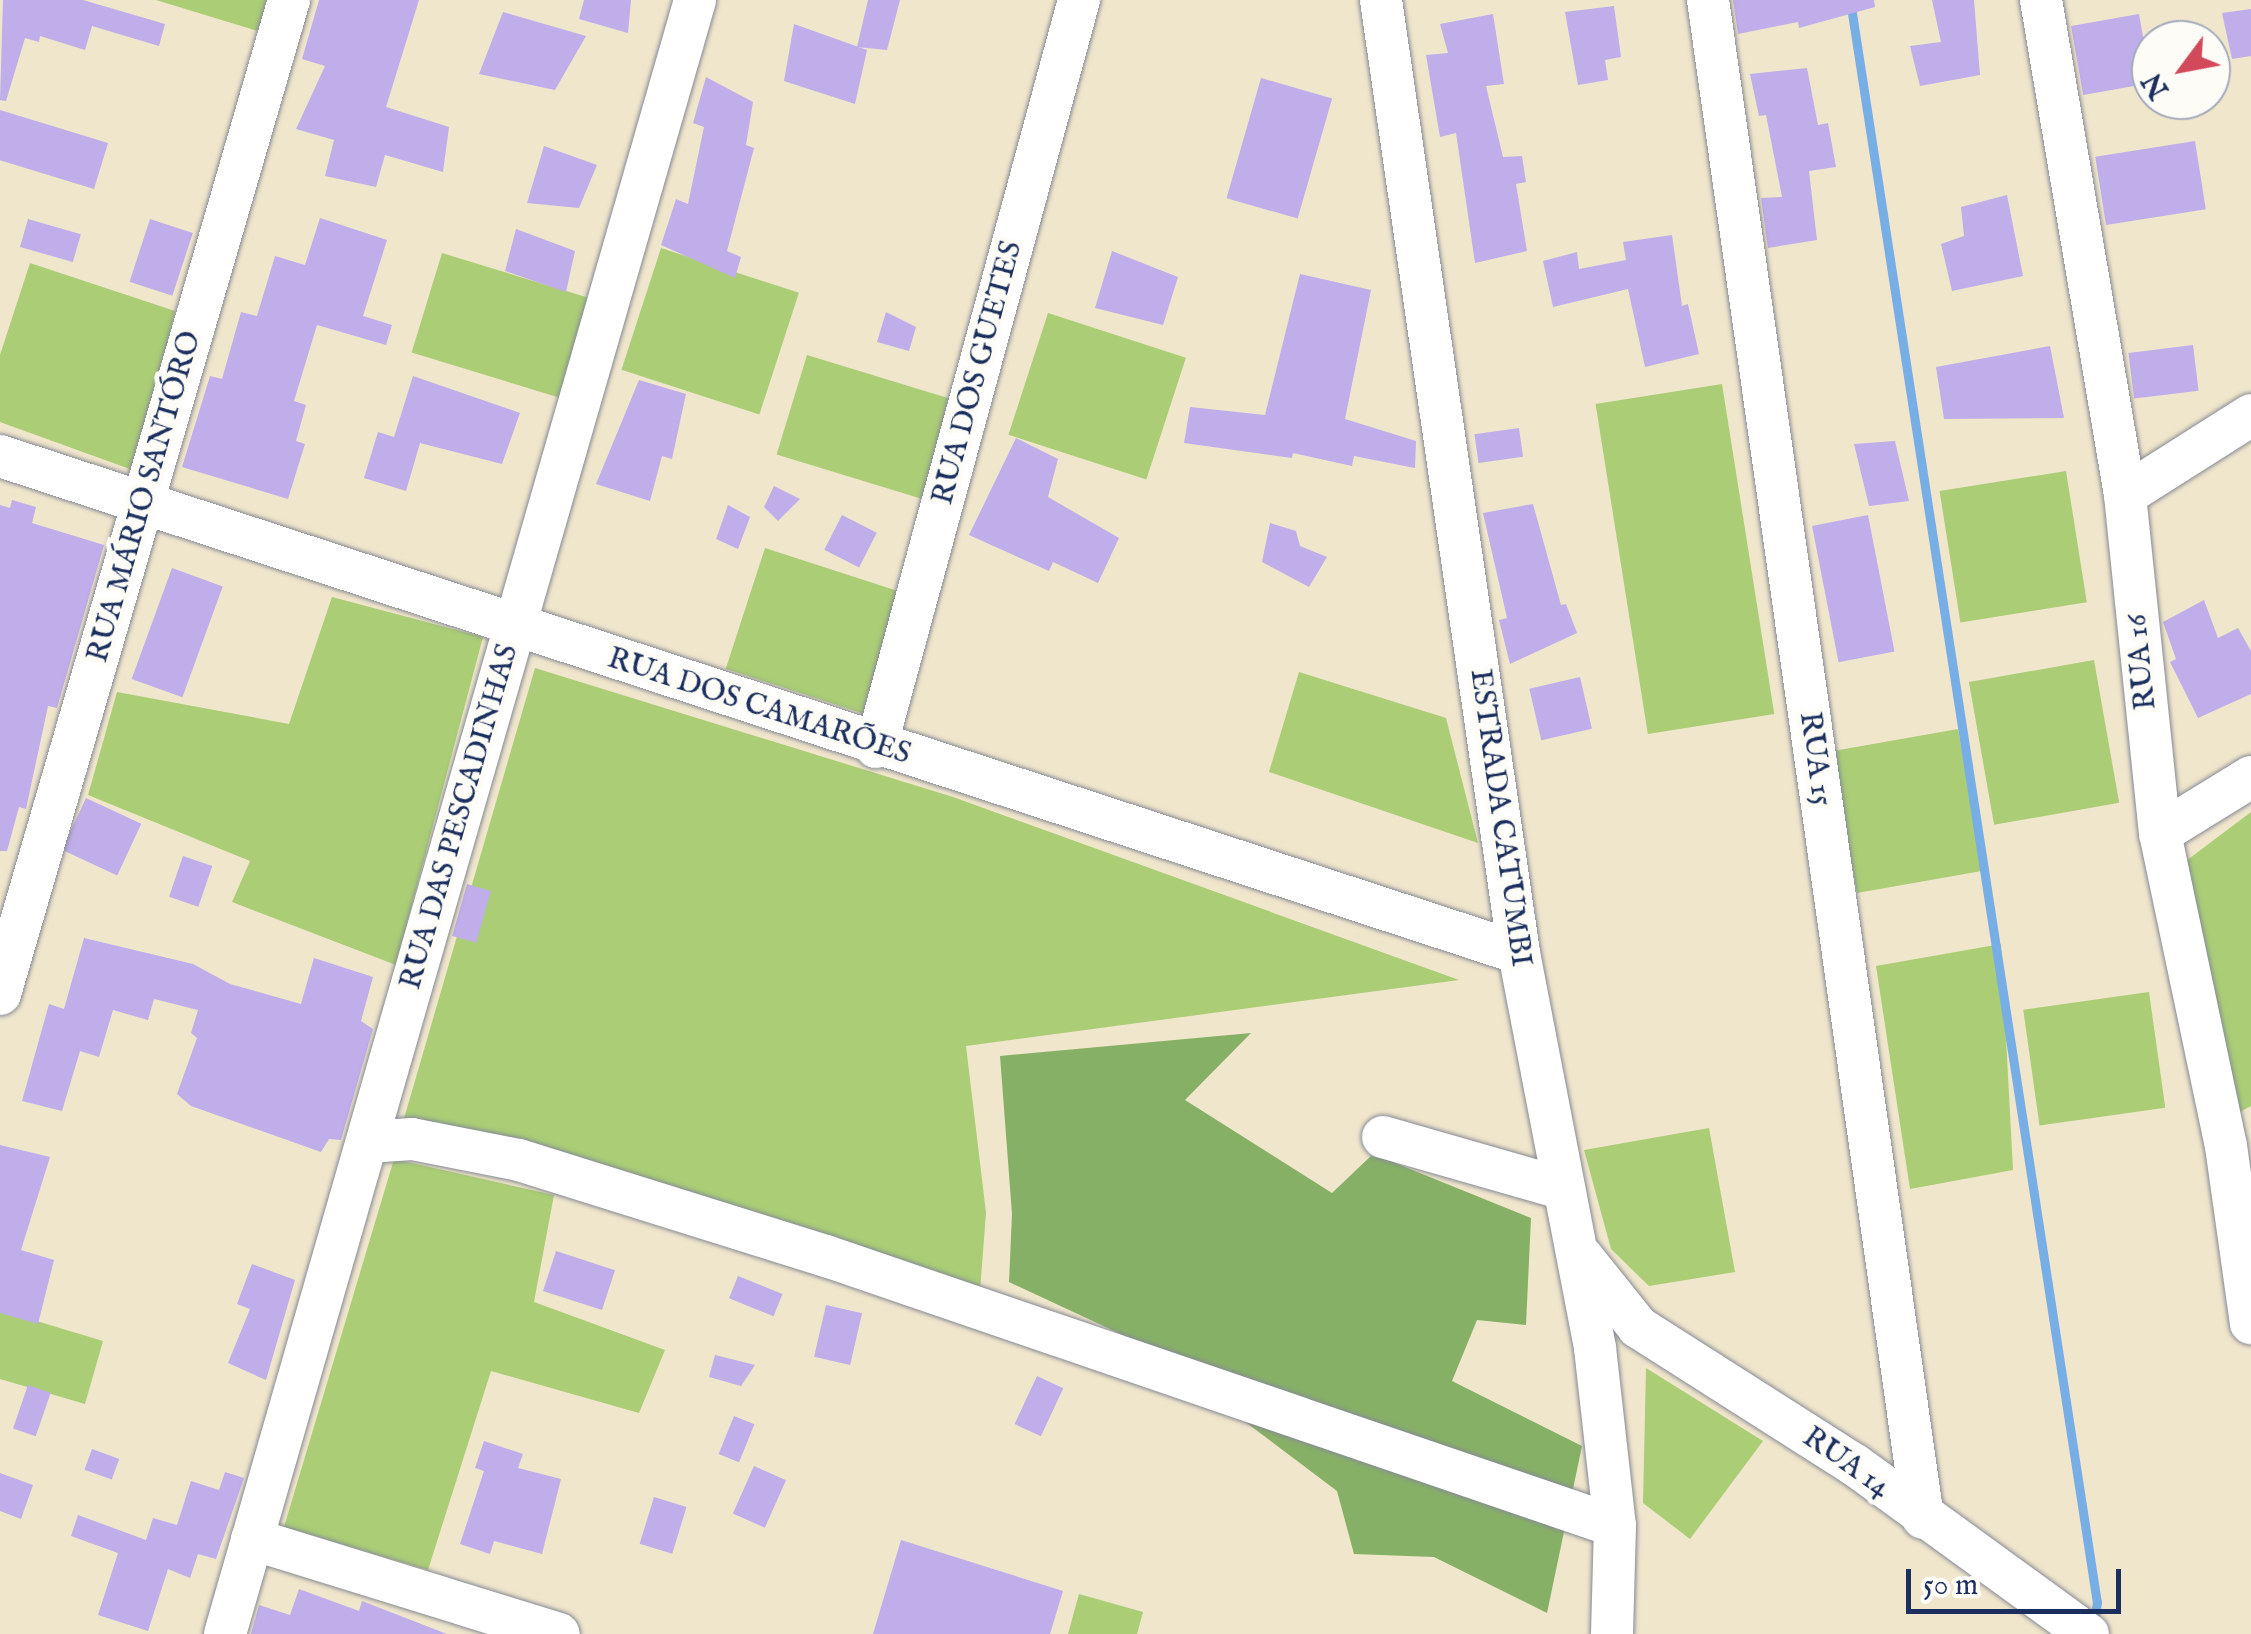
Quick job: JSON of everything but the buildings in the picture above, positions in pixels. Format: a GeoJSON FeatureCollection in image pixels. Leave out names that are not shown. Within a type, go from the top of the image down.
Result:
{"type":"FeatureCollection","features":[{"type":"Feature","properties":{"kind":"street","name":"RUA MÁRIO SANTÓRO"},"geometry":{"type":"LineString","coordinates":[[0,994],[289,0]]}},
{"type":"Feature","properties":{"kind":"street","name":"RUA DAS PESCADINHAS"},"geometry":{"type":"LineString","coordinates":[[225,1634],[695,0]]}},
{"type":"Feature","properties":{"kind":"street","name":"RUA DOS GUETES"},"geometry":{"type":"LineString","coordinates":[[876,747],[1079,0]]}},
{"type":"Feature","properties":{"kind":"street","name":"ESTRADA CATUMBI"},"geometry":{"type":"LineString","coordinates":[[1382,0],[1519,953],[1595,1348],[1615,1526],[1612,1634]]}},
{"type":"Feature","properties":{"kind":"street","name":"RUA 15"},"geometry":{"type":"LineString","coordinates":[[1708,0],[1923,1518]]}},
{"type":"Feature","properties":{"kind":"street","name":"RUA 16"},"geometry":{"type":"LineString","coordinates":[[2041,0],[2126,495],[2160,832],[2238,1139],[2251,1323]]}},
{"type":"Feature","properties":{"kind":"street"},"geometry":{"type":"LineString","coordinates":[[2126,495],[2251,415]]}},
{"type":"Feature","properties":{"kind":"street","name":"RUA DOS CAMARÕES"},"geometry":{"type":"LineString","coordinates":[[0,456],[876,747],[1519,953]]}},
{"type":"Feature","properties":{"kind":"street"},"geometry":{"type":"LineString","coordinates":[[2160,832],[2251,777]]}},
{"type":"Feature","properties":{"kind":"street"},"geometry":{"type":"LineString","coordinates":[[1383,1136],[1564,1189]]}},
{"type":"Feature","properties":{"kind":"street"},"geometry":{"type":"LineString","coordinates":[[367,1142],[412,1138],[519,1160],[826,1256],[1615,1526]]}},
{"type":"Feature","properties":{"kind":"street","name":"RUA 14"},"geometry":{"type":"LineString","coordinates":[[1575,1248],[1638,1327],[1856,1466],[2088,1634]]}},
{"type":"Feature","properties":{"kind":"street"},"geometry":{"type":"LineString","coordinates":[[1595,1348],[1638,1327]]}},
{"type":"Feature","properties":{"kind":"street"},"geometry":{"type":"LineString","coordinates":[[1856,1466],[1909,1422]]}},
{"type":"Feature","properties":{"kind":"street"},"geometry":{"type":"LineString","coordinates":[[252,1539],[559,1634]]}},
{"type":"Feature","properties":{"kind":"green space"},"geometry":{"type":"Polygon","coordinates":[[[156,0],[268,0],[258,31],[156,0]]]}},
{"type":"Feature","properties":{"kind":"green space"},"geometry":{"type":"Polygon","coordinates":[[[661,248],[799,293],[759,415],[621,370],[661,248]]]}},
{"type":"Feature","properties":{"kind":"green space"},"geometry":{"type":"Polygon","coordinates":[[[442,253],[589,298],[559,397],[412,352],[442,253]]]}},
{"type":"Feature","properties":{"kind":"green space"},"geometry":{"type":"Polygon","coordinates":[[[30,263],[175,311],[138,472],[0,422],[0,355],[30,263]]]}},
{"type":"Feature","properties":{"kind":"green space"},"geometry":{"type":"Polygon","coordinates":[[[1048,313],[1186,358],[1146,480],[1008,435],[1048,313]]]}},
{"type":"Feature","properties":{"kind":"green space"},"geometry":{"type":"Polygon","coordinates":[[[807,355],[955,400],[925,500],[777,454],[807,355]]]}},
{"type":"Feature","properties":{"kind":"green space"},"geometry":{"type":"Polygon","coordinates":[[[1722,384],[1774,714],[1648,734],[1596,404],[1722,384]]]}},
{"type":"Feature","properties":{"kind":"green space"},"geometry":{"type":"Polygon","coordinates":[[[2066,471],[2087,602],[1960,622],[1940,491],[2066,471]]]}},
{"type":"Feature","properties":{"kind":"green space"},"geometry":{"type":"Polygon","coordinates":[[[765,548],[904,593],[865,714],[726,669],[765,548]]]}},
{"type":"Feature","properties":{"kind":"green space"},"geometry":{"type":"Polygon","coordinates":[[[332,597],[483,637],[396,965],[232,902],[250,861],[88,795],[117,692],[289,724],[332,597]]]}},
{"type":"Feature","properties":{"kind":"green space"},"geometry":{"type":"Polygon","coordinates":[[[2094,660],[2119,803],[1994,825],[1969,682],[2094,660]]]}},
{"type":"Feature","properties":{"kind":"green space"},"geometry":{"type":"Polygon","coordinates":[[[535,668],[953,797],[1459,980],[966,1046],[986,1213],[980,1291],[403,1122],[535,668]]]}},
{"type":"Feature","properties":{"kind":"green space"},"geometry":{"type":"Polygon","coordinates":[[[1299,672],[1446,718],[1478,843],[1269,772],[1299,672]]]}},
{"type":"Feature","properties":{"kind":"green space"},"geometry":{"type":"Polygon","coordinates":[[[1958,729],[1983,871],[1857,893],[1832,751],[1958,729]]]}},
{"type":"Feature","properties":{"kind":"green space"},"geometry":{"type":"Polygon","coordinates":[[[2251,812],[2251,1106],[2234,1115],[2182,864],[2251,812]]]}},
{"type":"Feature","properties":{"kind":"green space"},"geometry":{"type":"Polygon","coordinates":[[[2001,944],[2013,1170],[1910,1189],[1876,966],[2001,944]]]}},
{"type":"Feature","properties":{"kind":"green space"},"geometry":{"type":"Polygon","coordinates":[[[2149,992],[2165,1108],[2040,1126],[2023,1010],[2149,992]]]}},
{"type":"Feature","properties":{"kind":"green space"},"geometry":{"type":"Polygon","coordinates":[[[1251,1033],[1185,1100],[1332,1193],[1373,1154],[1531,1218],[1526,1325],[1477,1320],[1452,1381],[1582,1446],[1547,1613],[1434,1557],[1354,1554],[1337,1491],[1142,1344],[1009,1282],[1012,1214],[1000,1056],[1251,1033]]]}},
{"type":"Feature","properties":{"kind":"green space"},"geometry":{"type":"Polygon","coordinates":[[[1709,1128],[1735,1272],[1649,1286],[1611,1249],[1584,1150],[1709,1128]]]}},
{"type":"Feature","properties":{"kind":"green space"},"geometry":{"type":"Polygon","coordinates":[[[394,1159],[554,1195],[534,1302],[665,1350],[639,1413],[491,1371],[428,1570],[284,1527],[394,1159]]]}},
{"type":"Feature","properties":{"kind":"green space"},"geometry":{"type":"Polygon","coordinates":[[[0,1310],[103,1341],[85,1404],[0,1379],[0,1310]]]}},
{"type":"Feature","properties":{"kind":"green space"},"geometry":{"type":"Polygon","coordinates":[[[1646,1368],[1763,1441],[1690,1539],[1643,1503],[1646,1368]]]}},
{"type":"Feature","properties":{"kind":"green space"},"geometry":{"type":"Polygon","coordinates":[[[1079,1594],[1143,1612],[1137,1634],[1068,1634],[1079,1594]]]}},
{"type":"Feature","properties":{"kind":"waterway"},"geometry":{"type":"LineString","coordinates":[[1850,0],[2097,1602],[2094,1623]]}}]}
